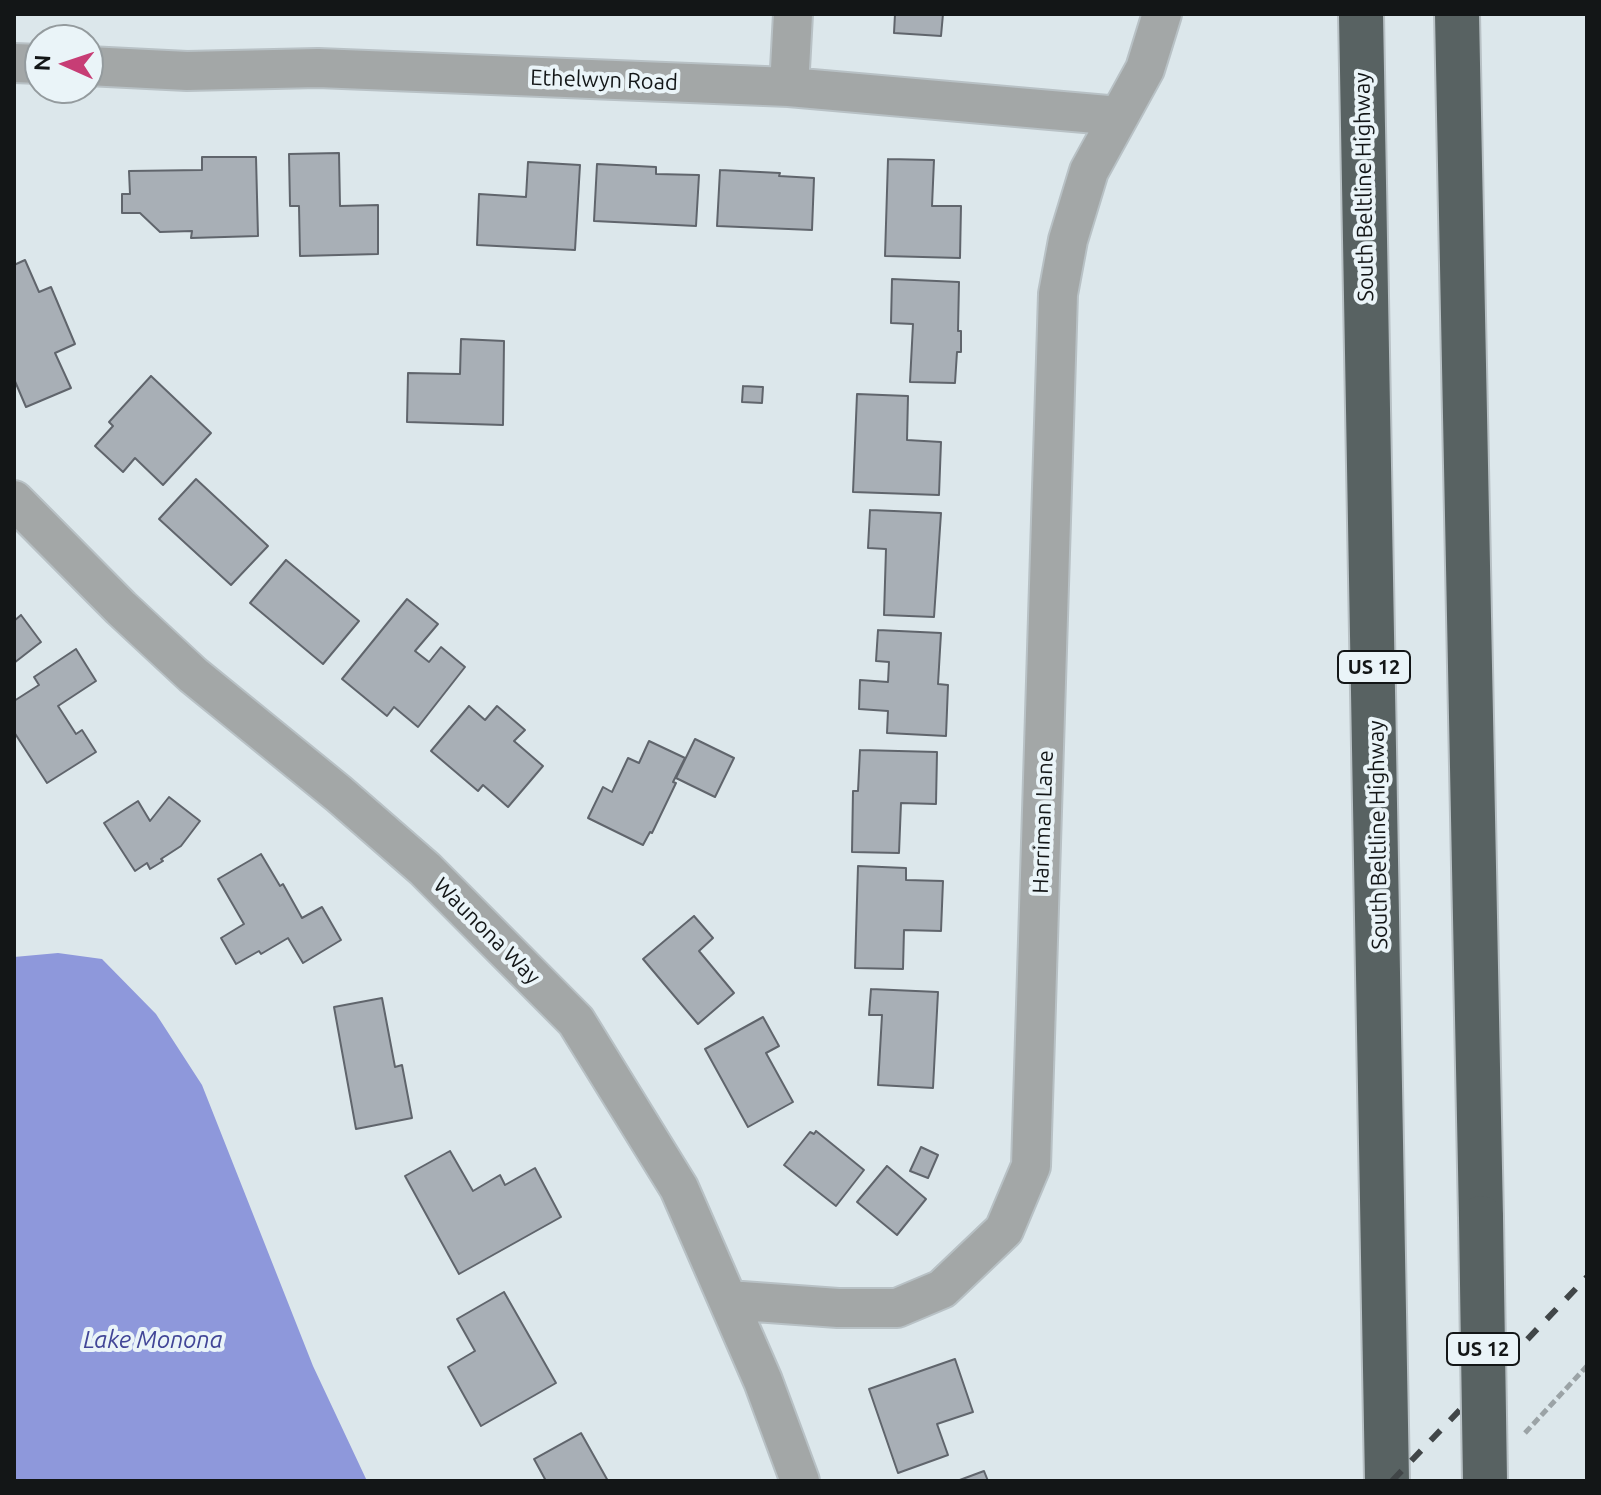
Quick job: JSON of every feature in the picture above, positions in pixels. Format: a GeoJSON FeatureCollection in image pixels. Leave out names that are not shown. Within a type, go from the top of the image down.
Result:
{"type":"FeatureCollection","features":[{"type":"Feature","properties":{"kind":"highway","name":"South Beltline Highway"},"geometry":{"type":"LineString","coordinates":[[1361,14],[1387,1481]]}},
{"type":"Feature","properties":{"kind":"highway","name":"US 12"},"geometry":{"type":"LineString","coordinates":[[1457,14],[1485,1481]]}},
{"type":"Feature","properties":{"kind":"street"},"geometry":{"type":"LineString","coordinates":[[789,87],[793,14]]}},
{"type":"Feature","properties":{"kind":"street","name":"Harriman Lane"},"geometry":{"type":"LineString","coordinates":[[728,1300],[838,1308],[897,1308],[942,1289],[1004,1230],[1031,1166],[1058,294],[1068,240],[1089,171],[1145,69],[1162,14]]}},
{"type":"Feature","properties":{"kind":"street","name":"Ethelwyn Road"},"geometry":{"type":"LineString","coordinates":[[104,67],[187,71],[318,68],[789,87],[1119,116]]}},
{"type":"Feature","properties":{"kind":"street","name":"Waunona Way"},"geometry":{"type":"LineString","coordinates":[[14,500],[121,608],[193,675],[425,869],[576,1021],[679,1188],[763,1381],[800,1481]]}},
{"type":"Feature","properties":{"kind":"path"},"geometry":{"type":"LineString","coordinates":[[1521,1438],[1587,1366]]}},
{"type":"Feature","properties":{"kind":"water","name":"Lake Monona"},"geometry":{"type":"Polygon","coordinates":[[[58,953],[102,959],[156,1014],[202,1085],[313,1366],[367,1481],[14,1481],[14,957],[58,953]]]}},
{"type":"Feature","properties":{"kind":"building"},"geometry":{"type":"Polygon","coordinates":[[[895,14],[943,14],[941,36],[894,33],[895,14]]]}},
{"type":"Feature","properties":{"kind":"building"},"geometry":{"type":"Polygon","coordinates":[[[339,153],[340,206],[378,205],[378,254],[300,256],[299,206],[290,206],[289,154],[339,153]]]}},
{"type":"Feature","properties":{"kind":"building"},"geometry":{"type":"Polygon","coordinates":[[[202,157],[256,157],[258,236],[191,238],[192,231],[160,232],[140,213],[122,213],[122,194],[130,194],[129,171],[202,170],[202,157]]]}},
{"type":"Feature","properties":{"kind":"building"},"geometry":{"type":"Polygon","coordinates":[[[888,159],[934,160],[932,206],[961,206],[960,258],[885,256],[888,159]]]}},
{"type":"Feature","properties":{"kind":"building"},"geometry":{"type":"Polygon","coordinates":[[[528,162],[580,165],[575,250],[477,245],[479,194],[526,197],[528,162]]]}},
{"type":"Feature","properties":{"kind":"building"},"geometry":{"type":"Polygon","coordinates":[[[597,164],[656,167],[656,174],[699,175],[696,226],[594,221],[597,164]]]}},
{"type":"Feature","properties":{"kind":"building"},"geometry":{"type":"Polygon","coordinates":[[[720,170],[814,178],[812,230],[717,226],[720,170]]]}},
{"type":"Feature","properties":{"kind":"building"},"geometry":{"type":"Polygon","coordinates":[[[25,260],[39,292],[51,287],[75,344],[55,353],[71,388],[26,407],[14,379],[14,265],[25,260]]]}},
{"type":"Feature","properties":{"kind":"building"},"geometry":{"type":"Polygon","coordinates":[[[892,279],[959,282],[961,352],[957,352],[955,383],[910,382],[913,324],[891,323],[892,279]]]}},
{"type":"Feature","properties":{"kind":"building"},"geometry":{"type":"Polygon","coordinates":[[[461,339],[504,341],[503,425],[407,422],[408,373],[460,374],[461,339]]]}},
{"type":"Feature","properties":{"kind":"building"},"geometry":{"type":"Polygon","coordinates":[[[151,376],[211,433],[163,485],[135,458],[123,472],[95,446],[113,426],[109,422],[151,376]]]}},
{"type":"Feature","properties":{"kind":"building"},"geometry":{"type":"Polygon","coordinates":[[[743,386],[763,387],[762,403],[742,402],[743,386]]]}},
{"type":"Feature","properties":{"kind":"building"},"geometry":{"type":"Polygon","coordinates":[[[857,394],[908,396],[907,440],[941,442],[939,495],[853,492],[857,394]]]}},
{"type":"Feature","properties":{"kind":"building"},"geometry":{"type":"Polygon","coordinates":[[[196,479],[268,546],[231,585],[159,519],[196,479]]]}},
{"type":"Feature","properties":{"kind":"building"},"geometry":{"type":"Polygon","coordinates":[[[870,510],[941,513],[934,617],[884,615],[886,549],[868,548],[870,510]]]}},
{"type":"Feature","properties":{"kind":"building"},"geometry":{"type":"Polygon","coordinates":[[[286,560],[359,621],[323,664],[250,603],[286,560]]]}},
{"type":"Feature","properties":{"kind":"building"},"geometry":{"type":"Polygon","coordinates":[[[407,599],[438,624],[415,651],[429,662],[441,647],[465,667],[418,727],[394,707],[387,716],[342,679],[407,599]]]}},
{"type":"Feature","properties":{"kind":"building"},"geometry":{"type":"Polygon","coordinates":[[[21,615],[41,642],[14,663],[14,621],[21,615]]]}},
{"type":"Feature","properties":{"kind":"building"},"geometry":{"type":"Polygon","coordinates":[[[878,630],[941,633],[938,684],[948,685],[946,736],[887,733],[888,711],[859,709],[860,680],[888,682],[889,662],[876,661],[878,630]]]}},
{"type":"Feature","properties":{"kind":"building"},"geometry":{"type":"Polygon","coordinates":[[[76,649],[96,681],[58,706],[76,734],[82,730],[96,752],[47,783],[14,732],[14,701],[39,685],[34,677],[76,649]]]}},
{"type":"Feature","properties":{"kind":"building"},"geometry":{"type":"Polygon","coordinates":[[[469,706],[485,720],[497,706],[525,730],[514,741],[543,766],[508,807],[483,785],[478,791],[431,751],[469,706]]]}},
{"type":"Feature","properties":{"kind":"building"},"geometry":{"type":"Polygon","coordinates":[[[695,739],[734,758],[715,797],[676,778],[695,739]]]}},
{"type":"Feature","properties":{"kind":"building"},"geometry":{"type":"Polygon","coordinates":[[[649,741],[685,758],[652,833],[643,845],[588,818],[603,787],[612,792],[628,758],[639,763],[649,741]]]}},
{"type":"Feature","properties":{"kind":"building"},"geometry":{"type":"Polygon","coordinates":[[[860,750],[937,752],[936,804],[901,803],[899,853],[852,852],[853,791],[858,791],[860,750]]]}},
{"type":"Feature","properties":{"kind":"building"},"geometry":{"type":"Polygon","coordinates":[[[169,797],[200,821],[181,846],[161,859],[163,861],[150,869],[147,863],[135,871],[104,823],[138,801],[150,821],[169,797]]]}},
{"type":"Feature","properties":{"kind":"building"},"geometry":{"type":"Polygon","coordinates":[[[261,854],[302,918],[322,907],[341,940],[303,963],[288,938],[236,964],[221,938],[244,924],[218,879],[261,854]]]}},
{"type":"Feature","properties":{"kind":"building"},"geometry":{"type":"Polygon","coordinates":[[[858,866],[906,868],[906,880],[943,881],[941,931],[904,930],[903,969],[855,968],[858,866]]]}},
{"type":"Feature","properties":{"kind":"building"},"geometry":{"type":"Polygon","coordinates":[[[694,916],[713,938],[699,951],[734,993],[698,1024],[643,959],[694,916]]]}},
{"type":"Feature","properties":{"kind":"building"},"geometry":{"type":"Polygon","coordinates":[[[871,989],[938,992],[933,1088],[878,1085],[882,1015],[869,1015],[871,989]]]}},
{"type":"Feature","properties":{"kind":"building"},"geometry":{"type":"Polygon","coordinates":[[[382,998],[395,1067],[402,1065],[412,1118],[356,1129],[334,1007],[382,998]]]}},
{"type":"Feature","properties":{"kind":"building"},"geometry":{"type":"Polygon","coordinates":[[[763,1017],[779,1046],[766,1053],[793,1102],[748,1127],[705,1049],[763,1017]]]}},
{"type":"Feature","properties":{"kind":"building"},"geometry":{"type":"Polygon","coordinates":[[[816,1131],[864,1170],[836,1206],[784,1165],[810,1132],[814,1134],[816,1131]]]}},
{"type":"Feature","properties":{"kind":"building"},"geometry":{"type":"Polygon","coordinates":[[[921,1147],[938,1155],[928,1178],[910,1171],[921,1147]]]}},
{"type":"Feature","properties":{"kind":"building"},"geometry":{"type":"Polygon","coordinates":[[[450,1151],[473,1191],[500,1175],[505,1185],[535,1168],[561,1217],[459,1274],[405,1176],[450,1151]]]}},
{"type":"Feature","properties":{"kind":"building"},"geometry":{"type":"Polygon","coordinates":[[[887,1166],[926,1199],[897,1235],[857,1202],[887,1166]]]}},
{"type":"Feature","properties":{"kind":"building"},"geometry":{"type":"Polygon","coordinates":[[[504,1292],[556,1383],[481,1426],[448,1367],[475,1351],[457,1319],[504,1292]]]}},
{"type":"Feature","properties":{"kind":"building"},"geometry":{"type":"Polygon","coordinates":[[[955,1359],[973,1412],[937,1424],[948,1455],[898,1473],[869,1389],[955,1359]]]}},
{"type":"Feature","properties":{"kind":"building"},"geometry":{"type":"Polygon","coordinates":[[[581,1433],[608,1481],[546,1481],[534,1459],[581,1433]]]}},
{"type":"Feature","properties":{"kind":"building"},"geometry":{"type":"Polygon","coordinates":[[[984,1471],[988,1481],[957,1481],[984,1471]]]}},
{"type":"Feature","properties":{"kind":"railway"},"geometry":{"type":"LineString","coordinates":[[1392,1481],[1587,1277]]}}]}
